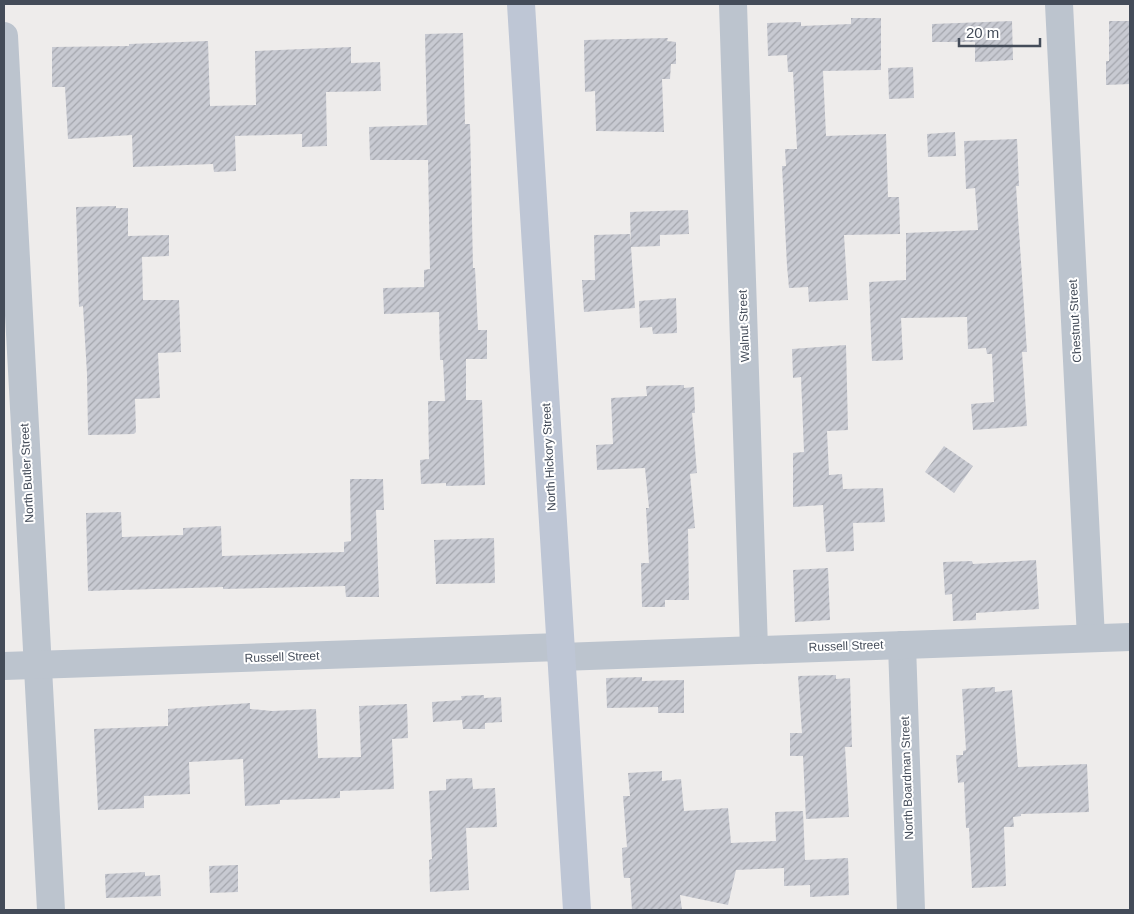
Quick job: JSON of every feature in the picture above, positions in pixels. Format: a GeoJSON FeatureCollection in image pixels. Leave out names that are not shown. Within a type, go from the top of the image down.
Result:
{"type":"FeatureCollection","features":[{"type":"Feature","properties":{"kind":"street","name":"North Hickory Street"},"geometry":{"type":"LineString","coordinates":[[521,4],[576,910]]}},
{"type":"Feature","properties":{"kind":"street","name":"Walnut Street"},"geometry":{"type":"LineString","coordinates":[[734,4],[754,649]]}},
{"type":"Feature","properties":{"kind":"street","name":"Chestnut Street"},"geometry":{"type":"LineString","coordinates":[[1059,4],[1090,638]]}},
{"type":"Feature","properties":{"kind":"street","name":"North Butler Street"},"geometry":{"type":"LineString","coordinates":[[4,36],[51,910]]}},
{"type":"Feature","properties":{"kind":"street","name":"Russell Street"},"geometry":{"type":"LineString","coordinates":[[4,666],[754,649],[1130,637]]}},
{"type":"Feature","properties":{"kind":"street","name":"North Boardman Street"},"geometry":{"type":"LineString","coordinates":[[902,645],[911,910]]}},
{"type":"Feature","properties":{"kind":"building"},"geometry":{"type":"Polygon","coordinates":[[[851,18],[881,18],[881,70],[823,71],[826,136],[886,134],[888,197],[899,197],[900,234],[844,235],[848,300],[809,302],[808,287],[789,288],[787,266],[782,166],[786,166],[785,149],[797,149],[793,72],[788,72],[787,55],[768,56],[767,23],[801,22],[801,26],[851,24],[851,18]]]}},
{"type":"Feature","properties":{"kind":"building"},"geometry":{"type":"Polygon","coordinates":[[[1012,21],[1013,60],[975,62],[975,42],[932,42],[932,24],[1012,21]]]}},
{"type":"Feature","properties":{"kind":"building"},"geometry":{"type":"Polygon","coordinates":[[[1109,21],[1130,21],[1130,84],[1106,85],[1106,61],[1109,61],[1109,21]]]}},
{"type":"Feature","properties":{"kind":"building"},"geometry":{"type":"Polygon","coordinates":[[[463,33],[465,124],[470,124],[473,268],[475,268],[478,330],[487,330],[487,359],[466,359],[466,400],[482,400],[485,485],[446,486],[446,483],[421,484],[420,460],[429,459],[428,401],[445,401],[443,360],[440,360],[439,312],[384,314],[383,288],[424,287],[424,270],[430,269],[428,160],[370,160],[369,127],[427,125],[425,34],[463,33]]]}},
{"type":"Feature","properties":{"kind":"building"},"geometry":{"type":"Polygon","coordinates":[[[668,38],[667,41],[676,42],[676,64],[671,64],[670,79],[662,79],[664,132],[596,131],[595,91],[585,92],[584,40],[668,38]]]}},
{"type":"Feature","properties":{"kind":"building"},"geometry":{"type":"Polygon","coordinates":[[[208,41],[210,106],[256,105],[255,51],[351,47],[351,63],[380,62],[381,91],[326,92],[327,146],[302,147],[302,134],[235,136],[236,171],[214,172],[213,164],[133,167],[132,135],[68,139],[65,87],[52,87],[52,47],[129,46],[129,44],[208,41]]]}},
{"type":"Feature","properties":{"kind":"building"},"geometry":{"type":"Polygon","coordinates":[[[913,67],[914,98],[889,99],[888,68],[913,67]]]}},
{"type":"Feature","properties":{"kind":"building"},"geometry":{"type":"Polygon","coordinates":[[[955,132],[956,156],[928,157],[927,134],[955,132]]]}},
{"type":"Feature","properties":{"kind":"building"},"geometry":{"type":"Polygon","coordinates":[[[1017,139],[1019,186],[1016,186],[1027,352],[1022,352],[1027,426],[973,430],[971,404],[994,402],[992,354],[987,354],[986,348],[968,349],[967,317],[901,318],[903,360],[872,361],[869,282],[906,280],[906,233],[978,230],[975,188],[966,189],[964,141],[1017,139]]]}},
{"type":"Feature","properties":{"kind":"building"},"geometry":{"type":"Polygon","coordinates":[[[116,206],[116,208],[128,208],[128,236],[169,235],[169,256],[142,257],[143,300],[179,300],[181,352],[158,353],[160,398],[135,399],[136,432],[134,434],[88,435],[83,306],[79,307],[76,207],[116,206]]]}},
{"type":"Feature","properties":{"kind":"building"},"geometry":{"type":"Polygon","coordinates":[[[688,210],[689,234],[660,235],[660,246],[631,247],[635,308],[584,312],[582,280],[595,280],[594,235],[630,234],[631,246],[630,212],[688,210]]]}},
{"type":"Feature","properties":{"kind":"building"},"geometry":{"type":"Polygon","coordinates":[[[676,298],[677,333],[653,334],[652,327],[640,328],[639,301],[676,298]]]}},
{"type":"Feature","properties":{"kind":"building"},"geometry":{"type":"Polygon","coordinates":[[[846,345],[848,430],[827,431],[829,475],[842,474],[843,489],[883,488],[885,522],[853,523],[854,551],[826,552],[823,505],[793,507],[793,453],[804,452],[801,377],[793,378],[792,349],[846,345]]]}},
{"type":"Feature","properties":{"kind":"building"},"geometry":{"type":"Polygon","coordinates":[[[684,385],[684,388],[694,387],[695,413],[692,413],[697,473],[690,474],[695,528],[688,529],[689,600],[665,600],[665,607],[642,607],[641,563],[649,563],[646,508],[649,508],[645,468],[597,470],[596,445],[613,444],[611,398],[647,396],[646,386],[684,385]]]}},
{"type":"Feature","properties":{"kind":"building"},"geometry":{"type":"Polygon","coordinates":[[[944,446],[973,466],[954,493],[925,472],[944,446]]]}},
{"type":"Feature","properties":{"kind":"building"},"geometry":{"type":"Polygon","coordinates":[[[350,479],[383,479],[384,510],[376,510],[379,597],[346,597],[345,586],[88,591],[86,513],[121,512],[122,537],[183,535],[183,528],[221,526],[222,556],[344,552],[344,542],[351,541],[350,479]]]}},
{"type":"Feature","properties":{"kind":"building"},"geometry":{"type":"Polygon","coordinates":[[[494,538],[495,583],[436,584],[434,540],[494,538]]]}},
{"type":"Feature","properties":{"kind":"building"},"geometry":{"type":"Polygon","coordinates":[[[1036,560],[1039,609],[976,613],[976,620],[953,621],[952,594],[945,595],[943,562],[972,561],[973,564],[1036,560]]]}},
{"type":"Feature","properties":{"kind":"building"},"geometry":{"type":"Polygon","coordinates":[[[828,568],[830,620],[795,622],[793,570],[828,568]]]}},
{"type":"Feature","properties":{"kind":"building"},"geometry":{"type":"Polygon","coordinates":[[[836,675],[836,679],[850,678],[852,747],[845,747],[849,817],[806,819],[803,756],[790,756],[790,733],[802,733],[798,676],[836,675]]]}},
{"type":"Feature","properties":{"kind":"building"},"geometry":{"type":"Polygon","coordinates":[[[642,677],[642,681],[684,680],[684,713],[658,713],[658,707],[607,708],[606,678],[642,677]]]}},
{"type":"Feature","properties":{"kind":"building"},"geometry":{"type":"Polygon","coordinates":[[[995,687],[995,692],[1012,690],[1018,767],[1087,764],[1089,812],[1021,814],[1021,816],[1013,817],[1014,827],[1004,827],[1006,886],[972,888],[969,828],[966,828],[964,782],[958,783],[956,755],[963,755],[963,751],[966,750],[962,689],[995,687]]]}},
{"type":"Feature","properties":{"kind":"building"},"geometry":{"type":"Polygon","coordinates":[[[484,695],[484,698],[501,697],[502,722],[485,723],[485,729],[463,729],[462,720],[433,722],[432,702],[462,700],[461,696],[484,695]]]}},
{"type":"Feature","properties":{"kind":"building"},"geometry":{"type":"Polygon","coordinates":[[[250,703],[250,709],[272,711],[316,709],[318,758],[361,757],[359,706],[407,704],[408,738],[392,739],[394,789],[340,791],[340,798],[280,800],[280,804],[245,806],[243,759],[189,762],[190,794],[144,796],[144,808],[98,810],[94,729],[168,726],[168,709],[250,703]]]}},
{"type":"Feature","properties":{"kind":"building"},"geometry":{"type":"Polygon","coordinates":[[[662,771],[662,781],[681,779],[684,811],[728,808],[731,843],[776,841],[775,812],[803,811],[805,860],[848,858],[849,895],[810,897],[810,885],[784,886],[784,868],[736,870],[728,905],[680,895],[682,910],[632,910],[630,878],[624,878],[623,871],[622,848],[627,847],[623,796],[630,796],[628,773],[662,771]]]}},
{"type":"Feature","properties":{"kind":"building"},"geometry":{"type":"Polygon","coordinates":[[[472,778],[473,789],[495,788],[497,827],[466,828],[469,890],[430,892],[429,860],[432,859],[429,791],[446,790],[446,779],[472,778]]]}},
{"type":"Feature","properties":{"kind":"building"},"geometry":{"type":"Polygon","coordinates":[[[238,865],[238,892],[210,893],[209,866],[238,865]]]}},
{"type":"Feature","properties":{"kind":"building"},"geometry":{"type":"Polygon","coordinates":[[[145,872],[145,876],[160,875],[161,896],[106,898],[105,874],[145,872]]]}}]}
